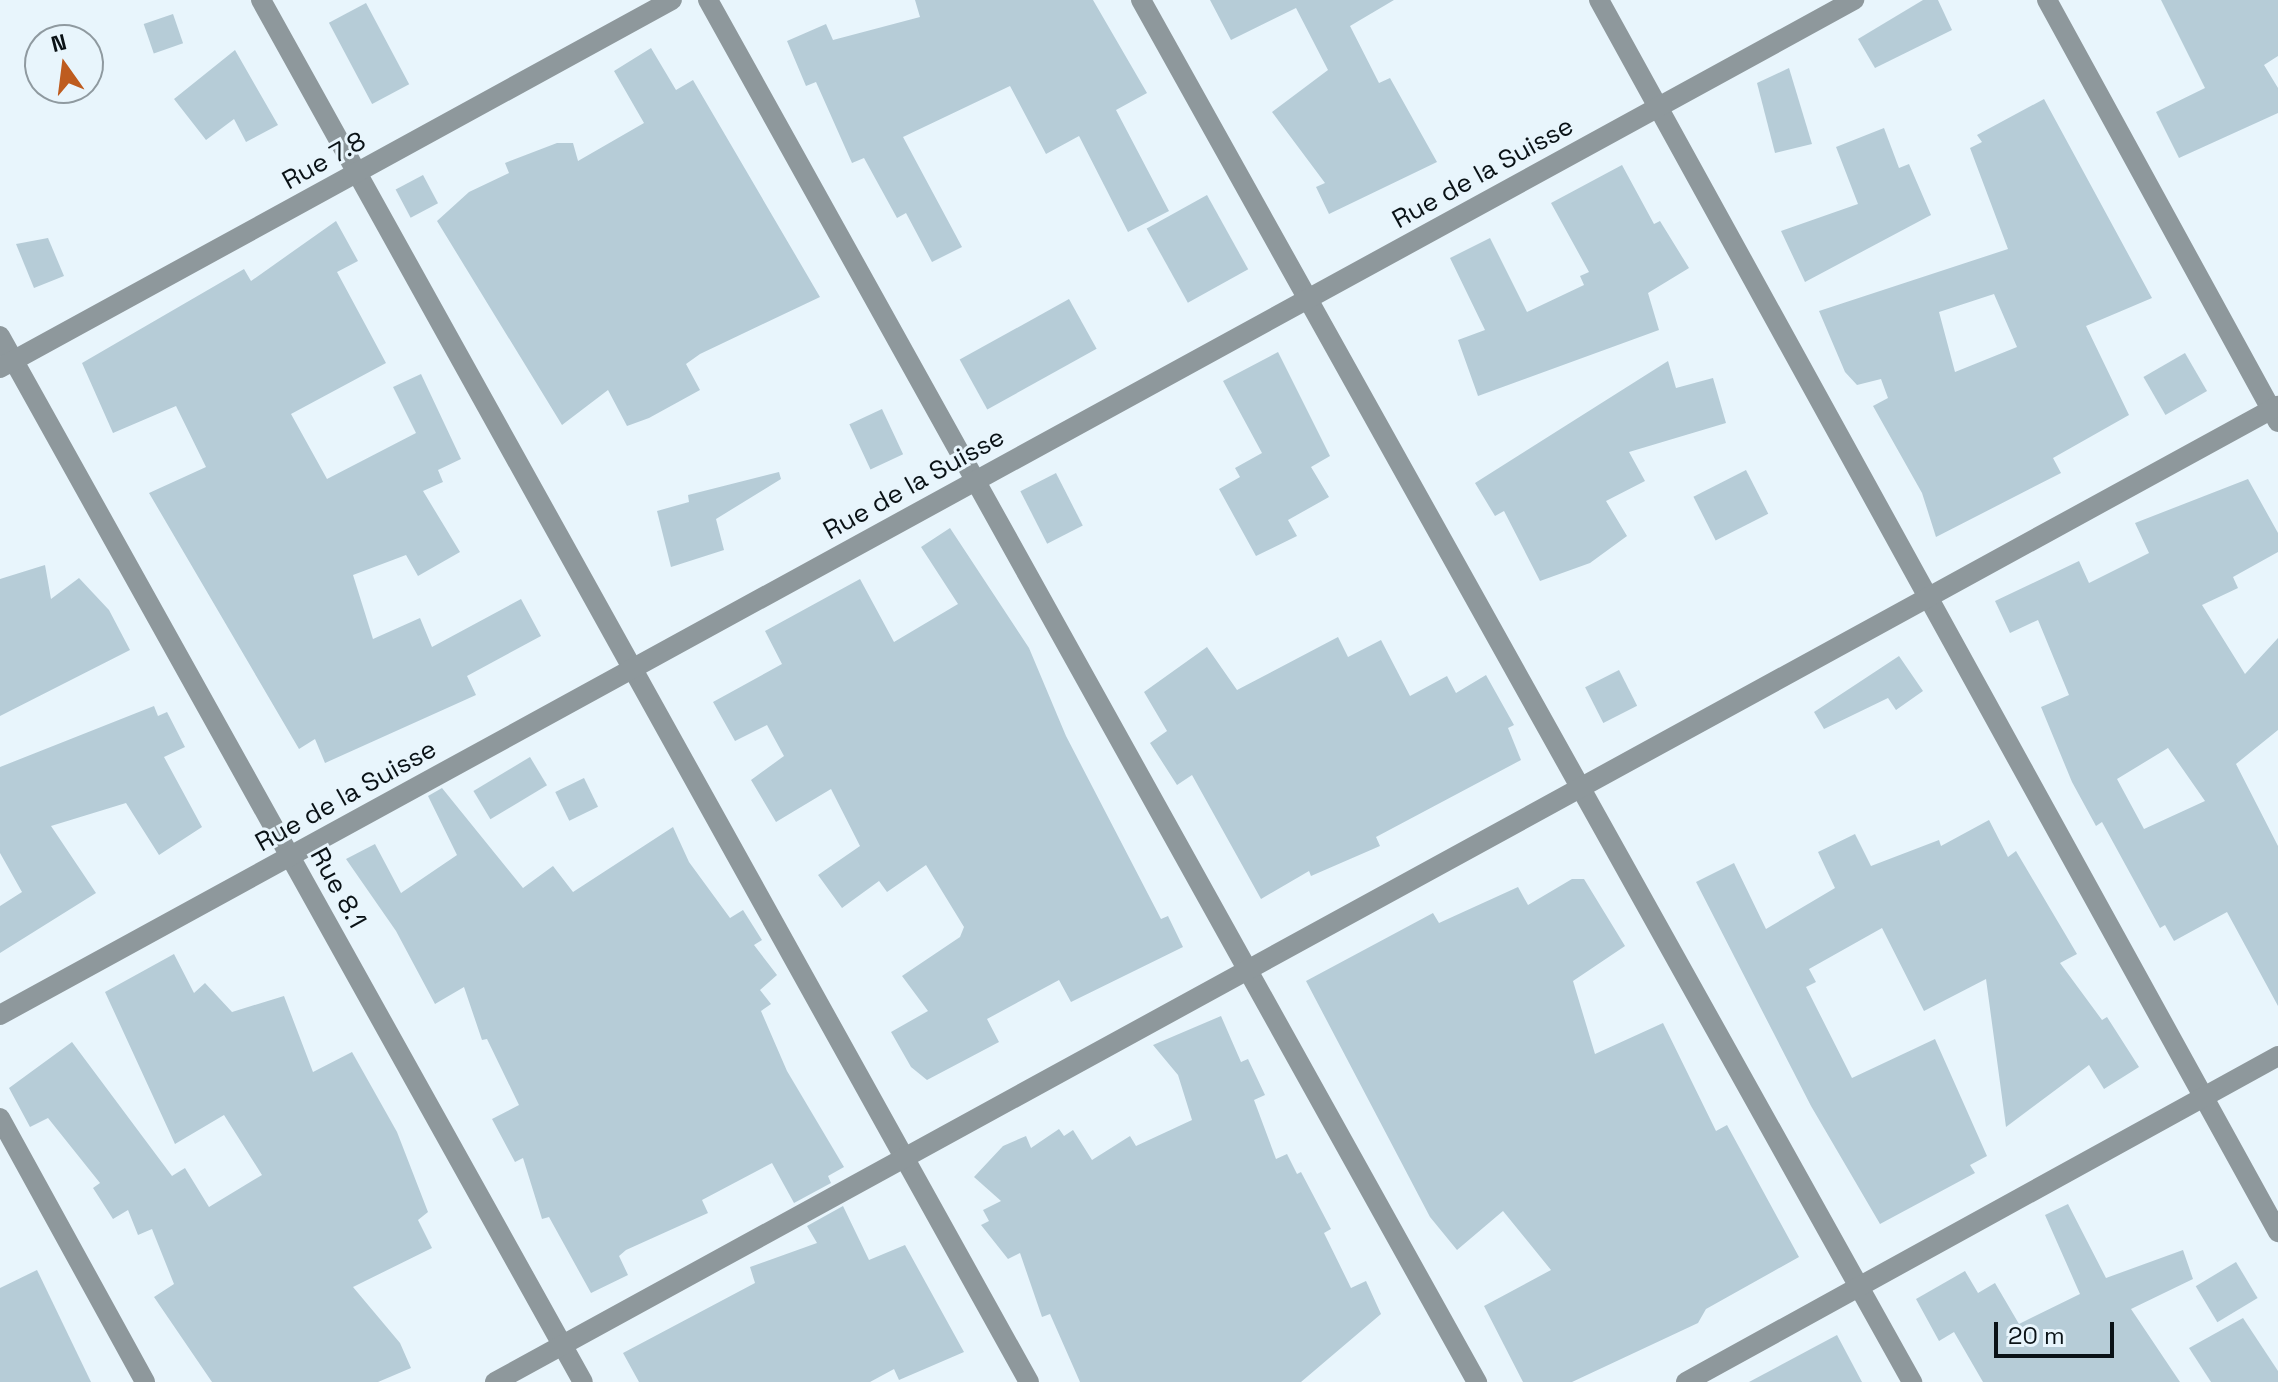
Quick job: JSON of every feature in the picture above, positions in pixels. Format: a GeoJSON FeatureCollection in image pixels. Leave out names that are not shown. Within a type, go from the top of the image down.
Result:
{"type":"FeatureCollection","features":[{"type":"Feature","properties":{"kind":"street"},"geometry":{"type":"LineString","coordinates":[[261,0],[1029,1382]]}},
{"type":"Feature","properties":{"kind":"street","name":"Rue 7.8"},"geometry":{"type":"LineString","coordinates":[[7,364],[672,0]]}},
{"type":"Feature","properties":{"kind":"street"},"geometry":{"type":"LineString","coordinates":[[708,0],[1477,1382]]}},
{"type":"Feature","properties":{"kind":"street"},"geometry":{"type":"LineString","coordinates":[[1141,0],[1912,1382]]}},
{"type":"Feature","properties":{"kind":"street"},"geometry":{"type":"LineString","coordinates":[[1599,0],[2278,1232]]}},
{"type":"Feature","properties":{"kind":"street","name":"Rue de la Suisse"},"geometry":{"type":"LineString","coordinates":[[0,1015],[1854,0]]}},
{"type":"Feature","properties":{"kind":"street"},"geometry":{"type":"LineString","coordinates":[[495,1382],[1928,597],[2276,413],[2047,0]]}},
{"type":"Feature","properties":{"kind":"street","name":"Rue 8.1"},"geometry":{"type":"LineString","coordinates":[[0,336],[7,364],[290,856],[583,1382]]}},
{"type":"Feature","properties":{"kind":"street"},"geometry":{"type":"LineString","coordinates":[[1686,1382],[2278,1056]]}},
{"type":"Feature","properties":{"kind":"street"},"geometry":{"type":"LineString","coordinates":[[0,1118],[145,1382]]}},
{"type":"Feature","properties":{"kind":"building"},"geometry":{"type":"Polygon","coordinates":[[[915,0],[1093,0],[1147,93],[1116,110],[1169,211],[1128,232],[1079,136],[1046,154],[1010,86],[903,137],[962,247],[932,262],[906,213],[897,218],[864,158],[852,163],[816,82],[806,86],[787,41],[826,24],[833,40],[920,17],[915,0]]]}},
{"type":"Feature","properties":{"kind":"building"},"geometry":{"type":"Polygon","coordinates":[[[1210,0],[1394,0],[1350,26],[1379,83],[1390,78],[1437,162],[1329,214],[1316,187],[1325,183],[1272,112],[1328,70],[1296,8],[1231,40],[1210,0]]]}},
{"type":"Feature","properties":{"kind":"building"},"geometry":{"type":"Polygon","coordinates":[[[1923,0],[1938,0],[1952,30],[1875,68],[1858,39],[1923,0]]]}},
{"type":"Feature","properties":{"kind":"building"},"geometry":{"type":"Polygon","coordinates":[[[2161,0],[2278,0],[2278,56],[2264,65],[2278,88],[2278,113],[2179,158],[2156,112],[2205,88],[2161,0]]]}},
{"type":"Feature","properties":{"kind":"building"},"geometry":{"type":"Polygon","coordinates":[[[366,3],[409,84],[372,104],[329,23],[366,3]]]}},
{"type":"Feature","properties":{"kind":"building"},"geometry":{"type":"Polygon","coordinates":[[[173,14],[183,43],[154,53],[144,24],[173,14]]]}},
{"type":"Feature","properties":{"kind":"building"},"geometry":{"type":"Polygon","coordinates":[[[651,48],[676,90],[693,80],[820,297],[700,354],[686,364],[700,390],[649,418],[627,426],[608,390],[562,425],[437,221],[469,192],[509,173],[505,163],[557,143],[573,143],[578,161],[644,123],[614,71],[651,48]]]}},
{"type":"Feature","properties":{"kind":"building"},"geometry":{"type":"Polygon","coordinates":[[[235,50],[278,125],[246,142],[234,119],[206,140],[174,99],[235,50]]]}},
{"type":"Feature","properties":{"kind":"building"},"geometry":{"type":"Polygon","coordinates":[[[1789,68],[1812,144],[1775,153],[1757,83],[1789,68]]]}},
{"type":"Feature","properties":{"kind":"building"},"geometry":{"type":"Polygon","coordinates":[[[2044,99],[2152,298],[2086,326],[2129,415],[2053,458],[2061,473],[1936,537],[1922,493],[1873,406],[1888,398],[1881,379],[1857,385],[1845,372],[1819,311],[2008,249],[1970,148],[1982,142],[1977,135],[2044,99]],[[1994,294],[1939,312],[1955,372],[2017,347],[1994,294]]]}},
{"type":"Feature","properties":{"kind":"building"},"geometry":{"type":"Polygon","coordinates":[[[1884,128],[1899,168],[1909,164],[1931,215],[1805,282],[1781,231],[1858,204],[1836,147],[1884,128]]]}},
{"type":"Feature","properties":{"kind":"building"},"geometry":{"type":"Polygon","coordinates":[[[1622,165],[1654,224],[1660,221],[1689,268],[1648,293],[1659,330],[1478,396],[1458,340],[1485,330],[1450,258],[1490,238],[1527,312],[1584,285],[1580,276],[1589,272],[1551,203],[1622,165]]]}},
{"type":"Feature","properties":{"kind":"building"},"geometry":{"type":"Polygon","coordinates":[[[423,175],[438,203],[411,218],[396,190],[423,175]]]}},
{"type":"Feature","properties":{"kind":"building"},"geometry":{"type":"Polygon","coordinates":[[[1207,195],[1248,269],[1188,303],[1147,228],[1207,195]]]}},
{"type":"Feature","properties":{"kind":"building"},"geometry":{"type":"Polygon","coordinates":[[[336,221],[358,261],[337,272],[386,363],[291,414],[327,479],[416,433],[393,387],[421,374],[461,459],[438,470],[443,482],[423,491],[460,552],[418,576],[406,555],[353,575],[373,639],[420,618],[432,647],[521,599],[541,636],[467,676],[476,695],[325,763],[315,739],[299,749],[149,493],[206,467],[176,406],[113,433],[82,363],[244,269],[251,281],[336,221]]]}},
{"type":"Feature","properties":{"kind":"building"},"geometry":{"type":"Polygon","coordinates":[[[48,238],[64,276],[34,288],[16,244],[48,238]]]}},
{"type":"Feature","properties":{"kind":"building"},"geometry":{"type":"Polygon","coordinates":[[[1069,299],[1097,349],[987,409],[960,360],[1069,299]]]}},
{"type":"Feature","properties":{"kind":"building"},"geometry":{"type":"Polygon","coordinates":[[[1278,352],[1330,456],[1311,467],[1329,497],[1288,520],[1297,536],[1256,556],[1219,489],[1240,477],[1235,468],[1262,453],[1223,381],[1278,352]]]}},
{"type":"Feature","properties":{"kind":"building"},"geometry":{"type":"Polygon","coordinates":[[[2185,353],[2207,391],[2165,415],[2143,377],[2185,353]]]}},
{"type":"Feature","properties":{"kind":"building"},"geometry":{"type":"Polygon","coordinates":[[[1668,361],[1676,388],[1713,378],[1726,423],[1629,452],[1645,481],[1606,501],[1627,536],[1590,563],[1540,581],[1504,511],[1495,516],[1475,483],[1668,361]]]}},
{"type":"Feature","properties":{"kind":"building"},"geometry":{"type":"Polygon","coordinates":[[[882,409],[903,454],[871,470],[849,424],[882,409]]]}},
{"type":"Feature","properties":{"kind":"building"},"geometry":{"type":"Polygon","coordinates":[[[1746,470],[1768,514],[1716,540],[1693,497],[1746,470]]]}},
{"type":"Feature","properties":{"kind":"building"},"geometry":{"type":"Polygon","coordinates":[[[779,472],[781,479],[716,519],[724,550],[671,567],[657,511],[689,502],[688,495],[779,472]]]}},
{"type":"Feature","properties":{"kind":"building"},"geometry":{"type":"Polygon","coordinates":[[[1056,473],[1083,526],[1047,544],[1020,491],[1056,473]]]}},
{"type":"Feature","properties":{"kind":"building"},"geometry":{"type":"Polygon","coordinates":[[[2248,479],[2278,533],[2278,552],[2233,577],[2238,588],[2202,605],[2245,674],[2278,638],[2278,730],[2236,764],[2278,846],[2278,1006],[2227,912],[2174,941],[2165,925],[2160,928],[2102,822],[2096,826],[2072,782],[2041,707],[2069,695],[2038,620],[2010,633],[1995,601],[2079,561],[2089,583],[2149,553],[2135,523],[2248,479]],[[2168,748],[2117,779],[2144,829],[2205,801],[2168,748]]]}},
{"type":"Feature","properties":{"kind":"building"},"geometry":{"type":"Polygon","coordinates":[[[950,528],[1029,648],[1066,736],[1161,919],[1168,916],[1183,947],[1071,1002],[1059,980],[987,1019],[999,1042],[927,1080],[911,1067],[891,1032],[928,1011],[902,976],[960,937],[964,927],[926,865],[887,892],[879,881],[842,908],[818,875],[860,846],[831,789],[776,822],[751,780],[784,756],[767,725],[735,741],[713,702],[782,664],[765,631],[860,579],[894,642],[958,604],[921,547],[950,528]]]}},
{"type":"Feature","properties":{"kind":"building"},"geometry":{"type":"Polygon","coordinates":[[[45,565],[51,599],[79,578],[109,610],[130,650],[0,716],[0,579],[45,565]]]}},
{"type":"Feature","properties":{"kind":"building"},"geometry":{"type":"Polygon","coordinates":[[[1338,637],[1348,657],[1381,640],[1410,696],[1447,676],[1456,693],[1486,675],[1514,725],[1508,728],[1521,760],[1376,837],[1380,846],[1311,876],[1309,871],[1261,899],[1192,775],[1177,785],[1150,743],[1167,731],[1144,692],[1207,647],[1237,690],[1338,637]]]}},
{"type":"Feature","properties":{"kind":"building"},"geometry":{"type":"Polygon","coordinates":[[[1899,656],[1923,691],[1896,710],[1888,698],[1824,729],[1814,712],[1899,656]]]}},
{"type":"Feature","properties":{"kind":"building"},"geometry":{"type":"Polygon","coordinates":[[[1619,670],[1637,706],[1603,723],[1585,687],[1619,670]]]}},
{"type":"Feature","properties":{"kind":"building"},"geometry":{"type":"Polygon","coordinates":[[[154,706],[158,716],[167,712],[185,747],[164,757],[202,827],[159,855],[126,803],[51,826],[96,893],[0,953],[0,906],[22,892],[0,853],[0,767],[154,706]]]}},
{"type":"Feature","properties":{"kind":"building"},"geometry":{"type":"Polygon","coordinates":[[[530,757],[547,785],[490,819],[473,791],[530,757]]]}},
{"type":"Feature","properties":{"kind":"building"},"geometry":{"type":"Polygon","coordinates":[[[584,778],[598,807],[569,821],[555,792],[584,778]]]}},
{"type":"Feature","properties":{"kind":"building"},"geometry":{"type":"Polygon","coordinates":[[[442,788],[523,888],[553,866],[573,892],[673,827],[689,862],[730,918],[743,910],[762,940],[754,945],[777,975],[760,990],[771,1004],[761,1011],[787,1071],[844,1167],[828,1176],[831,1183],[794,1203],[772,1163],[702,1200],[708,1213],[626,1250],[619,1256],[628,1275],[591,1293],[549,1217],[542,1219],[523,1158],[515,1162],[492,1119],[519,1105],[487,1039],[482,1040],[464,987],[435,1004],[396,931],[346,859],[375,844],[401,893],[457,855],[428,796],[442,788]]]}},
{"type":"Feature","properties":{"kind":"building"},"geometry":{"type":"Polygon","coordinates":[[[1989,820],[2008,857],[2016,851],[2077,954],[2060,963],[2102,1020],[2107,1017],[2139,1067],[2104,1089],[2089,1065],[2006,1127],[1986,979],[1924,1011],[1882,928],[1809,969],[1816,982],[1806,987],[1852,1078],[1935,1039],[1987,1156],[1970,1165],[1975,1173],[1880,1224],[1811,1106],[1696,882],[1734,863],[1766,929],[1835,888],[1818,852],[1855,834],[1871,866],[1939,840],[1941,846],[1989,820]]]}},
{"type":"Feature","properties":{"kind":"building"},"geometry":{"type":"Polygon","coordinates":[[[1572,879],[1584,879],[1625,946],[1573,981],[1595,1054],[1663,1023],[1716,1131],[1727,1125],[1799,1257],[1706,1309],[1698,1323],[1572,1382],[1523,1382],[1484,1306],[1551,1270],[1503,1211],[1457,1250],[1430,1217],[1306,981],[1433,913],[1439,923],[1518,887],[1528,905],[1572,879]]]}},
{"type":"Feature","properties":{"kind":"building"},"geometry":{"type":"Polygon","coordinates":[[[174,954],[194,993],[205,983],[232,1012],[284,996],[313,1072],[352,1052],[397,1132],[428,1212],[418,1220],[432,1248],[353,1287],[400,1343],[411,1368],[378,1382],[212,1382],[154,1297],[174,1284],[152,1229],[138,1235],[128,1210],[113,1219],[93,1188],[100,1183],[48,1118],[30,1127],[9,1088],[72,1042],[172,1176],[185,1168],[209,1207],[262,1175],[224,1115],[175,1144],[105,992],[174,954]]]}},
{"type":"Feature","properties":{"kind":"building"},"geometry":{"type":"Polygon","coordinates":[[[1221,1016],[1241,1062],[1248,1059],[1265,1095],[1254,1100],[1276,1159],[1287,1154],[1297,1174],[1301,1172],[1331,1229],[1324,1233],[1351,1288],[1366,1281],[1381,1314],[1301,1382],[1080,1382],[1050,1314],[1042,1317],[1020,1253],[1008,1259],[981,1225],[989,1221],[983,1210],[1001,1201],[974,1177],[1003,1146],[1026,1136],[1031,1148],[1059,1129],[1064,1136],[1073,1130],[1092,1160],[1130,1136],[1136,1146],[1192,1120],[1178,1075],[1153,1045],[1221,1016]]]}},
{"type":"Feature","properties":{"kind":"building"},"geometry":{"type":"Polygon","coordinates":[[[2068,1204],[2106,1278],[2183,1250],[2193,1279],[2131,1309],[2180,1382],[1983,1382],[1954,1332],[1939,1341],[1916,1299],[1965,1271],[1978,1293],[1995,1283],[2019,1324],[2080,1294],[2045,1215],[2068,1204]]]}},
{"type":"Feature","properties":{"kind":"building"},"geometry":{"type":"Polygon","coordinates":[[[843,1206],[869,1260],[905,1245],[964,1352],[899,1380],[894,1369],[870,1382],[639,1382],[623,1353],[755,1283],[750,1267],[817,1243],[807,1226],[843,1206]]]}},
{"type":"Feature","properties":{"kind":"building"},"geometry":{"type":"Polygon","coordinates":[[[2236,1262],[2258,1298],[2217,1322],[2196,1286],[2236,1262]]]}},
{"type":"Feature","properties":{"kind":"building"},"geometry":{"type":"Polygon","coordinates":[[[37,1270],[91,1382],[0,1382],[0,1288],[37,1270]]]}},
{"type":"Feature","properties":{"kind":"building"},"geometry":{"type":"Polygon","coordinates":[[[2243,1318],[2278,1371],[2278,1382],[2211,1382],[2189,1348],[2243,1318]]]}},
{"type":"Feature","properties":{"kind":"building"},"geometry":{"type":"Polygon","coordinates":[[[1837,1335],[1862,1382],[1749,1382],[1837,1335]]]}}]}
